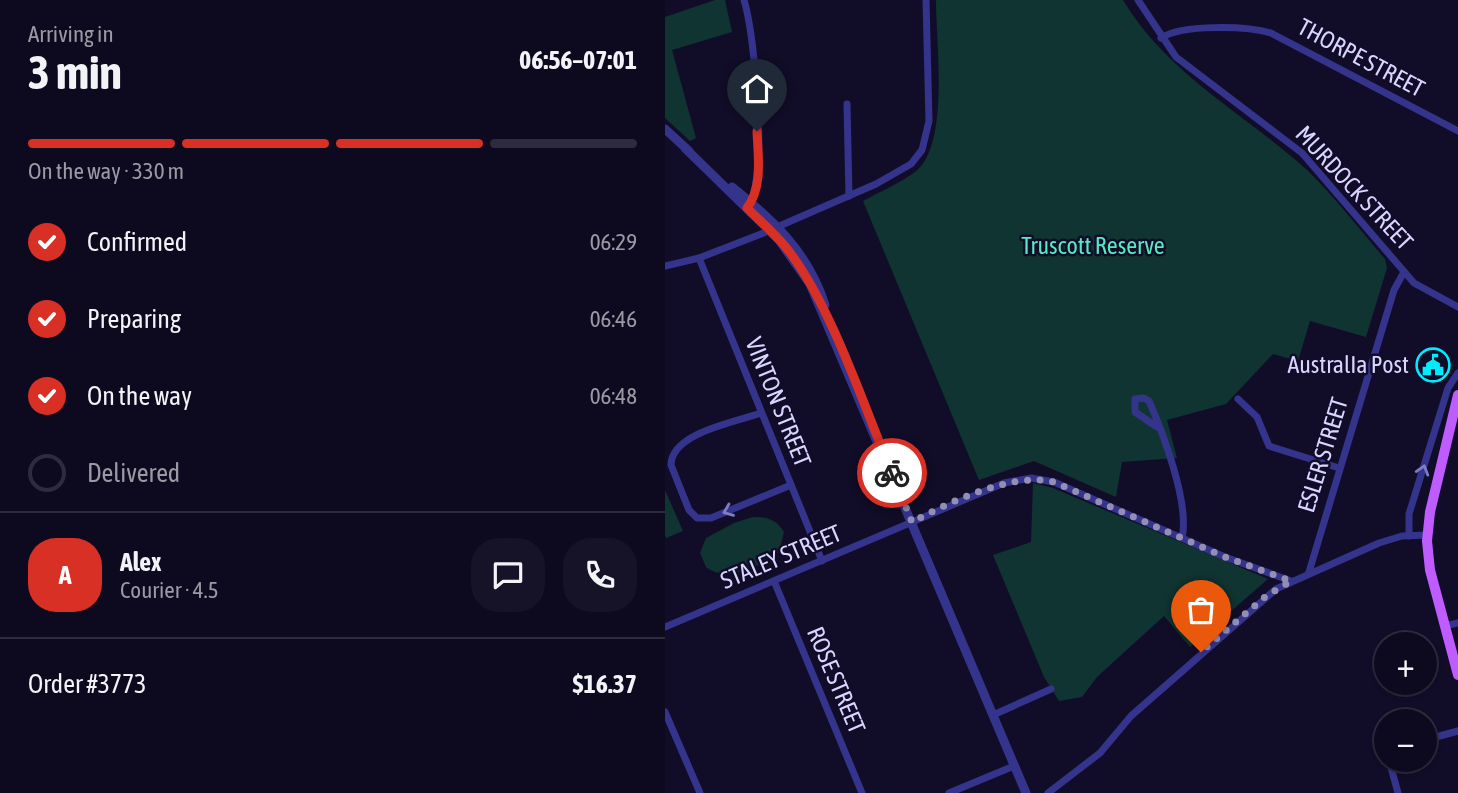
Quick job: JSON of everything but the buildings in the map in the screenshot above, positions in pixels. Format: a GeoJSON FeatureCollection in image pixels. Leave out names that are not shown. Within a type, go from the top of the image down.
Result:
{"type":"FeatureCollection","features":[{"type":"Feature","properties":{"kind":"main road"},"geometry":{"type":"LineString","coordinates":[[1458,395],[1455,431],[1427,535],[1429,563],[1458,675]]}},
{"type":"Feature","properties":{"kind":"street"},"geometry":{"type":"LineString","coordinates":[[744,0],[752,46],[758,152],[757,182],[749,205]]}},
{"type":"Feature","properties":{"kind":"street"},"geometry":{"type":"LineString","coordinates":[[665,266],[699,258],[774,228],[903,170],[922,150],[929,121],[926,0]]}},
{"type":"Feature","properties":{"kind":"street","name":"MURDOCK STREET"},"geometry":{"type":"LineString","coordinates":[[1138,0],[1176,57],[1302,153],[1404,272],[1425,291],[1458,307]]}},
{"type":"Feature","properties":{"kind":"street","name":"THORPE STREET"},"geometry":{"type":"LineString","coordinates":[[1161,38],[1180,29],[1252,29],[1272,33],[1458,131]]}},
{"type":"Feature","properties":{"kind":"street"},"geometry":{"type":"LineString","coordinates":[[847,104],[849,196]]}},
{"type":"Feature","properties":{"kind":"street"},"geometry":{"type":"LineString","coordinates":[[665,129],[801,252],[814,275],[839,347],[1026,793]]}},
{"type":"Feature","properties":{"kind":"street","name":"VINTON STREET"},"geometry":{"type":"LineString","coordinates":[[699,258],[822,561]]}},
{"type":"Feature","properties":{"kind":"street","name":"ESLER STREET"},"geometry":{"type":"LineString","coordinates":[[1309,572],[1394,289],[1404,272]]}},
{"type":"Feature","properties":{"kind":"street"},"geometry":{"type":"LineString","coordinates":[[1409,536],[1410,510],[1448,388],[1458,373]]}},
{"type":"Feature","properties":{"kind":"street"},"geometry":{"type":"LineString","coordinates":[[1238,398],[1257,417],[1269,446],[1339,468]]}},
{"type":"Feature","properties":{"kind":"street"},"geometry":{"type":"LineString","coordinates":[[761,412],[690,438],[678,446],[671,465],[689,510],[697,518],[706,519],[791,485]]}},
{"type":"Feature","properties":{"kind":"street"},"geometry":{"type":"LineString","coordinates":[[1157,426],[1182,507],[1182,538]]}},
{"type":"Feature","properties":{"kind":"street","name":"STALEY STREET"},"geometry":{"type":"LineString","coordinates":[[665,627],[1005,483],[1038,478],[1054,482],[1182,538],[1291,581]]}},
{"type":"Feature","properties":{"kind":"street"},"geometry":{"type":"LineString","coordinates":[[1048,793],[1100,754],[1131,716],[1266,596],[1309,572],[1380,543],[1427,535]]}},
{"type":"Feature","properties":{"kind":"street","name":"ROSE STREET"},"geometry":{"type":"LineString","coordinates":[[774,581],[862,793]]}},
{"type":"Feature","properties":{"kind":"street"},"geometry":{"type":"LineString","coordinates":[[1445,626],[1458,623]]}},
{"type":"Feature","properties":{"kind":"street"},"geometry":{"type":"LineString","coordinates":[[993,715],[1052,689]]}},
{"type":"Feature","properties":{"kind":"street"},"geometry":{"type":"LineString","coordinates":[[665,712],[700,793]]}},
{"type":"Feature","properties":{"kind":"street"},"geometry":{"type":"LineString","coordinates":[[1437,737],[1458,731]]}},
{"type":"Feature","properties":{"kind":"street"},"geometry":{"type":"LineString","coordinates":[[949,793],[1014,766]]}},
{"type":"Feature","properties":{"kind":"street"},"geometry":{"type":"LineString","coordinates":[[1392,772],[1398,793]]}},
{"type":"Feature","properties":{"kind":"green space"},"geometry":{"type":"Polygon","coordinates":[[[715,0],[725,0],[732,32],[672,50],[696,138],[690,141],[665,118],[665,17],[715,0]]]}},
{"type":"Feature","properties":{"kind":"green space","name":"Truscott Reserve"},"geometry":{"type":"Polygon","coordinates":[[[936,0],[1123,0],[1141,26],[1184,72],[1307,170],[1385,259],[1387,268],[1366,337],[1310,321],[1298,361],[1273,354],[1226,404],[1167,420],[1177,458],[1122,462],[1116,497],[1034,461],[979,480],[863,201],[915,172],[926,159],[933,140],[939,92],[936,0]]]}},
{"type":"Feature","properties":{"kind":"green space"},"geometry":{"type":"Polygon","coordinates":[[[1033,483],[1053,488],[1268,579],[1190,647],[1164,616],[1097,677],[1082,697],[1059,701],[1044,677],[993,555],[1031,542],[1033,483]]]}},
{"type":"Feature","properties":{"kind":"green space"},"geometry":{"type":"Polygon","coordinates":[[[665,490],[683,531],[666,538],[665,535],[665,490]]]}},
{"type":"Feature","properties":{"kind":"green space"},"geometry":{"type":"Polygon","coordinates":[[[753,517],[771,520],[784,532],[779,552],[744,571],[724,574],[706,567],[700,553],[706,538],[734,523],[753,517]]]}},
{"type":"Feature","properties":{"kind":"way so far"},"geometry":{"type":"LineString","coordinates":[[892,473],[912,522],[1005,483],[1023,478],[1038,478],[1054,482],[1235,561],[1291,581],[1266,596],[1201,652]]}},
{"type":"Feature","properties":{"kind":"place","name":"AustralIa Post"},"geometry":{"type":"Point","coordinates":[1433,365]}},
{"type":"Feature","properties":{"kind":"route"},"geometry":{"type":"LineString","coordinates":[[757,131],[757,182],[747,208],[789,251],[804,273],[839,347],[892,473]]}}]}
